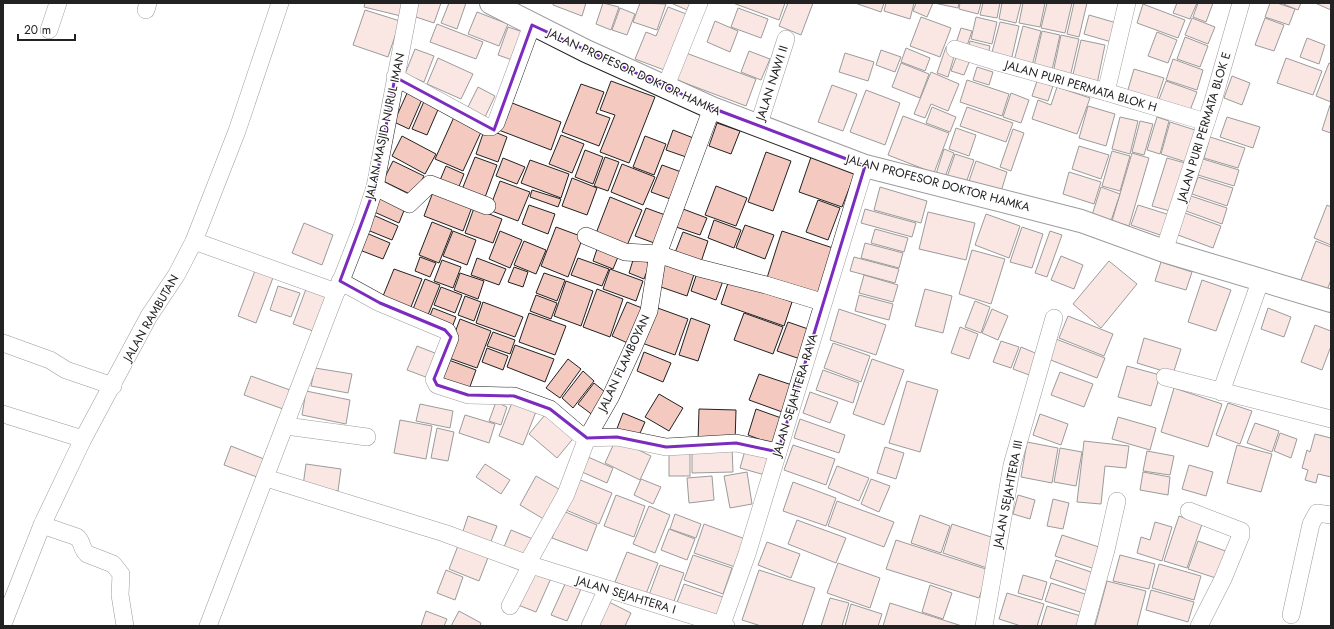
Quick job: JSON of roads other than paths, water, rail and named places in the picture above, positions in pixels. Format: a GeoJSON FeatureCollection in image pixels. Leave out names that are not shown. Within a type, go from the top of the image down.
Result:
{"type":"FeatureCollection","features":[{"type":"Feature","properties":{"kind":"street"},"geometry":{"type":"LineString","coordinates":[[49,30],[58,3]]}},
{"type":"Feature","properties":{"kind":"street","name":"JALAN RAMBUTAN"},"geometry":{"type":"LineString","coordinates":[[3,624],[42,525],[83,439],[149,316],[177,274],[194,241],[237,130],[280,3]]}},
{"type":"Feature","properties":{"kind":"street","name":"JALAN MASJID NURUL IMAN"},"geometry":{"type":"LineString","coordinates":[[208,626],[286,426],[324,319],[362,227],[375,186],[410,3]]}},
{"type":"Feature","properties":{"kind":"street","name":"JALAN PROFESOR DOKTOR HAMKA"},"geometry":{"type":"LineString","coordinates":[[491,3],[532,25],[665,88],[758,126],[865,166],[1081,221],[1164,251],[1331,301]]}},
{"type":"Feature","properties":{"kind":"street"},"geometry":{"type":"LineString","coordinates":[[665,88],[699,3]]}},
{"type":"Feature","properties":{"kind":"street"},"geometry":{"type":"LineString","coordinates":[[1106,92],[1128,3]]}},
{"type":"Feature","properties":{"kind":"street","name":"JALAN PURI PERMATA BLOK E"},"geometry":{"type":"LineString","coordinates":[[1164,251],[1206,122],[1240,3]]}},
{"type":"Feature","properties":{"kind":"street"},"geometry":{"type":"LineString","coordinates":[[395,77],[487,127],[491,127],[496,123],[532,25]]}},
{"type":"Feature","properties":{"kind":"street","name":"JALAN NAWI II"},"geometry":{"type":"LineString","coordinates":[[758,126],[786,39]]}},
{"type":"Feature","properties":{"kind":"street","name":"JALAN PURI PERMATA BLOK H"},"geometry":{"type":"LineString","coordinates":[[955,49],[1206,122]]}},
{"type":"Feature","properties":{"kind":"street","name":"JALAN FLAMBOYAN"},"geometry":{"type":"LineString","coordinates":[[510,606],[529,565],[566,494],[587,438],[611,396],[649,311],[658,254],[712,108]]}},
{"type":"Feature","properties":{"kind":"street","name":"JALAN SEJAHTERA RAYA"},"geometry":{"type":"LineString","coordinates":[[724,625],[865,166]]}},
{"type":"Feature","properties":{"kind":"street"},"geometry":{"type":"LineString","coordinates":[[375,186],[409,204],[430,184],[487,206]]}},
{"type":"Feature","properties":{"kind":"street"},"geometry":{"type":"LineString","coordinates":[[586,236],[626,252],[658,254],[699,268],[766,285],[822,302]]}},
{"type":"Feature","properties":{"kind":"street"},"geometry":{"type":"LineString","coordinates":[[194,241],[338,287],[448,331],[450,338],[434,378],[437,385],[468,395],[514,396],[550,409],[578,433],[587,438],[617,436],[666,447],[736,443],[778,452]]}},
{"type":"Feature","properties":{"kind":"street"},"geometry":{"type":"LineString","coordinates":[[1221,392],[1261,279]]}},
{"type":"Feature","properties":{"kind":"street","name":"JALAN SEJAHTERA III"},"geometry":{"type":"LineString","coordinates":[[984,626],[1012,465],[1054,318]]}},
{"type":"Feature","properties":{"kind":"street"},"geometry":{"type":"LineString","coordinates":[[3,343],[50,360],[66,370],[112,386]]}},
{"type":"Feature","properties":{"kind":"street"},"geometry":{"type":"LineString","coordinates":[[1165,377],[1331,419]]}},
{"type":"Feature","properties":{"kind":"street"},"geometry":{"type":"LineString","coordinates":[[3,414],[83,439]]}},
{"type":"Feature","properties":{"kind":"street"},"geometry":{"type":"LineString","coordinates":[[286,426],[367,437]]}},
{"type":"Feature","properties":{"kind":"street","name":"JALAN SEJAHTERA I"},"geometry":{"type":"LineString","coordinates":[[266,478],[444,533],[529,565],[724,625]]}},
{"type":"Feature","properties":{"kind":"street"},"geometry":{"type":"LineString","coordinates":[[1085,626],[1106,550],[1117,501]]}},
{"type":"Feature","properties":{"kind":"street"},"geometry":{"type":"LineString","coordinates":[[1189,511],[1241,531],[1241,535],[1223,579],[1199,626]]}},
{"type":"Feature","properties":{"kind":"street"},"geometry":{"type":"LineString","coordinates":[[1291,615],[1311,524],[1317,513],[1331,515]]}},
{"type":"Feature","properties":{"kind":"street"},"geometry":{"type":"LineString","coordinates":[[42,525],[77,537],[81,540],[84,552],[113,564],[118,568],[121,574],[120,595],[125,626]]}},
{"type":"Feature","properties":{"kind":"street"},"geometry":{"type":"LineString","coordinates":[[590,626],[607,589]]}}]}
